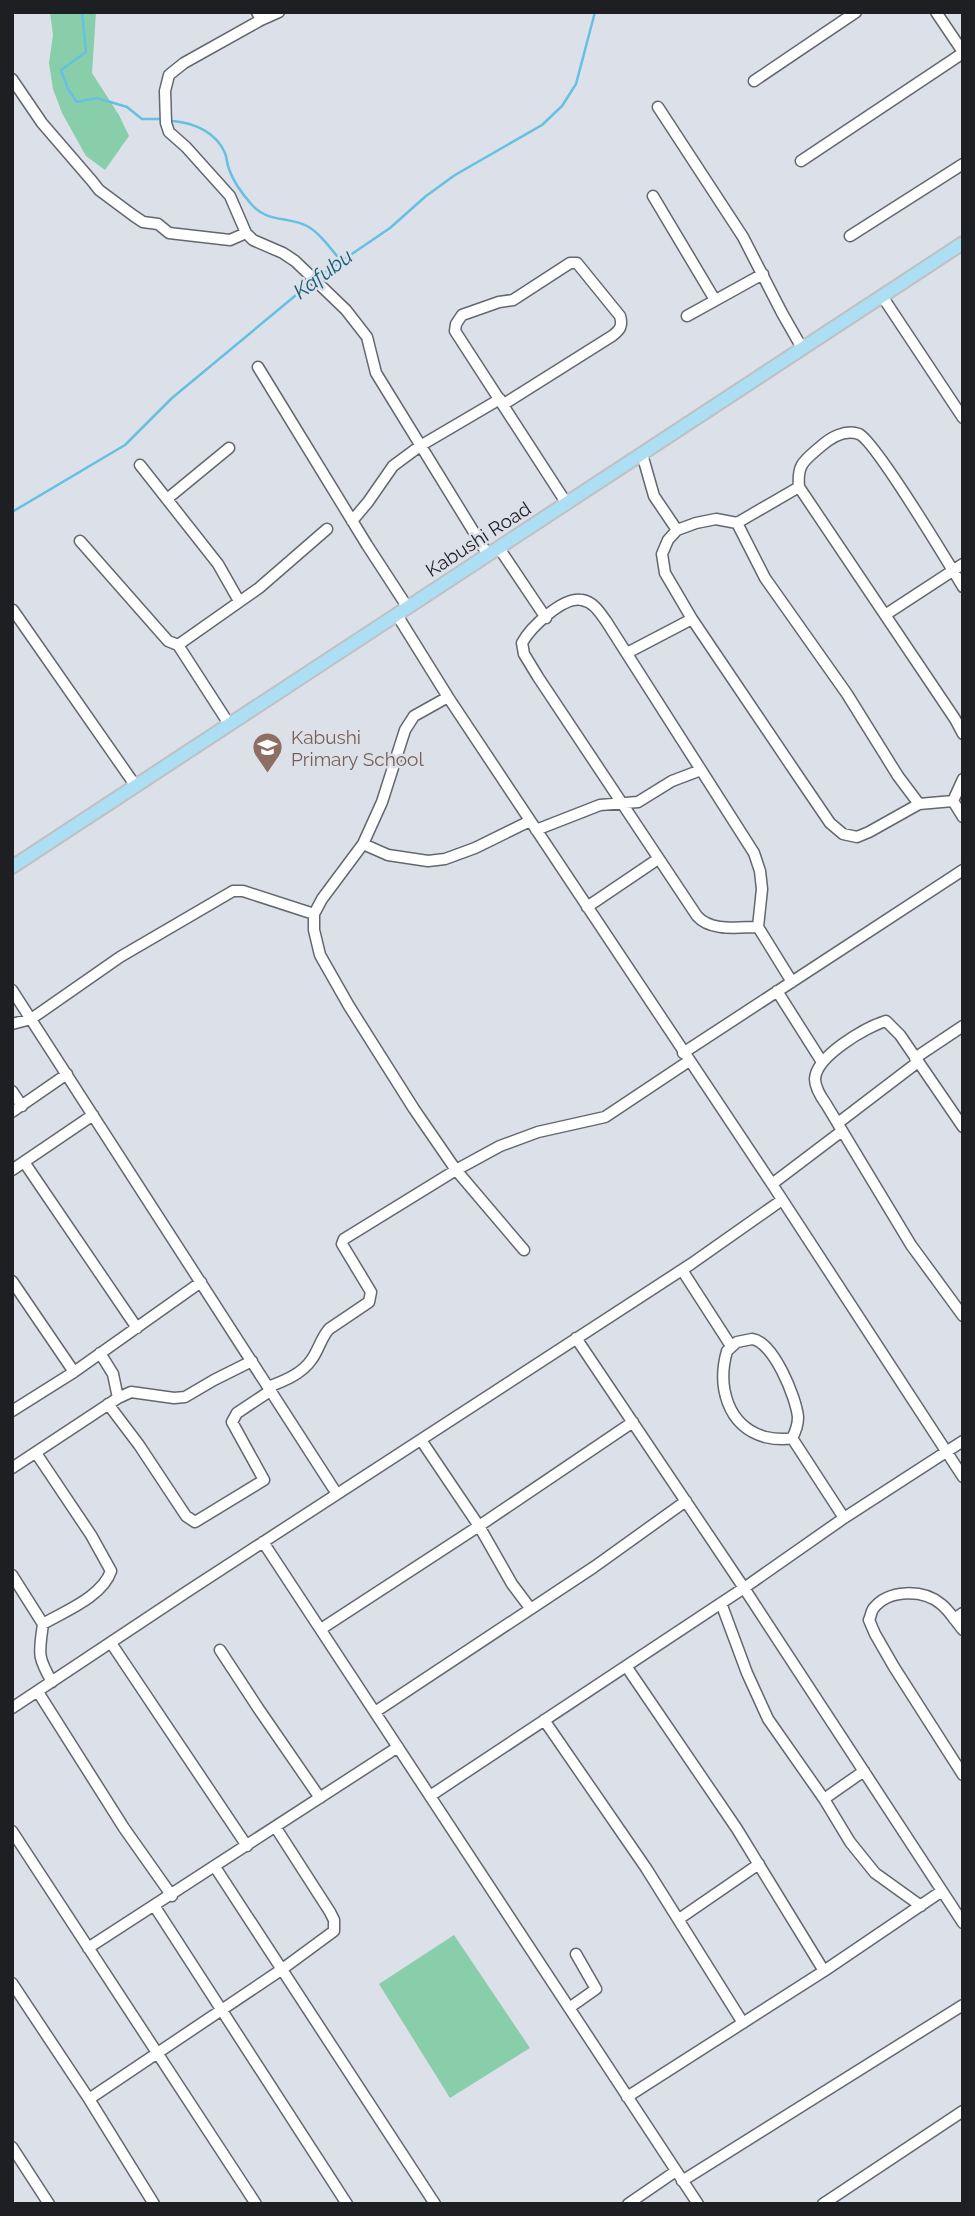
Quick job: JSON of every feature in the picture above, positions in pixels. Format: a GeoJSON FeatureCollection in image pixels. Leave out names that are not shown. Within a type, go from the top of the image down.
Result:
{"type":"FeatureCollection","features":[{"type":"Feature","properties":{"kind":"main road","name":"Kabushi Road"},"geometry":{"type":"LineString","coordinates":[[12,867],[963,243]]}},
{"type":"Feature","properties":{"kind":"street"},"geometry":{"type":"LineString","coordinates":[[279,12],[259,16],[169,75],[165,91],[166,123],[169,132],[187,147],[230,196],[246,233],[253,240],[283,253],[299,264],[346,310],[367,337],[376,373],[420,446],[494,552],[546,618]]}},
{"type":"Feature","properties":{"kind":"street"},"geometry":{"type":"LineString","coordinates":[[754,81],[856,12]]}},
{"type":"Feature","properties":{"kind":"street"},"geometry":{"type":"LineString","coordinates":[[800,161],[963,53],[936,12]]}},
{"type":"Feature","properties":{"kind":"street"},"geometry":{"type":"LineString","coordinates":[[12,79],[42,123],[99,190],[143,222],[158,224],[169,233],[230,240],[246,233]]}},
{"type":"Feature","properties":{"kind":"street"},"geometry":{"type":"LineString","coordinates":[[658,107],[743,237],[802,348]]}},
{"type":"Feature","properties":{"kind":"street"},"geometry":{"type":"LineString","coordinates":[[850,236],[963,164]]}},
{"type":"Feature","properties":{"kind":"street"},"geometry":{"type":"LineString","coordinates":[[653,196],[715,300]]}},
{"type":"Feature","properties":{"kind":"street"},"geometry":{"type":"LineString","coordinates":[[352,521],[393,466],[420,446],[502,402],[539,384],[620,329],[620,316],[577,264],[570,263],[513,300],[461,314],[455,331],[459,339],[502,402],[567,504]]}},
{"type":"Feature","properties":{"kind":"street"},"geometry":{"type":"LineString","coordinates":[[687,316],[763,274]]}},
{"type":"Feature","properties":{"kind":"street"},"geometry":{"type":"LineString","coordinates":[[883,296],[963,418]]}},
{"type":"Feature","properties":{"kind":"street"},"geometry":{"type":"LineString","coordinates":[[258,367],[352,521],[448,697],[963,1477]]}},
{"type":"Feature","properties":{"kind":"street"},"geometry":{"type":"LineString","coordinates":[[963,587],[880,457],[862,435],[851,432],[838,435],[802,463],[798,474],[799,487],[963,734]]}},
{"type":"Feature","properties":{"kind":"street"},"geometry":{"type":"LineString","coordinates":[[167,499],[229,447]]}},
{"type":"Feature","properties":{"kind":"street"},"geometry":{"type":"LineString","coordinates":[[642,454],[654,496],[677,530]]}},
{"type":"Feature","properties":{"kind":"street"},"geometry":{"type":"LineString","coordinates":[[140,465],[218,564],[239,601]]}},
{"type":"Feature","properties":{"kind":"street"},"geometry":{"type":"LineString","coordinates":[[799,487],[737,523],[716,519],[677,530],[668,540],[662,554],[665,573],[692,619],[830,823],[843,834],[857,836],[869,832],[919,804],[953,801]]}},
{"type":"Feature","properties":{"kind":"street"},"geometry":{"type":"LineString","coordinates":[[737,523],[765,578],[847,694],[898,776],[919,804]]}},
{"type":"Feature","properties":{"kind":"street"},"geometry":{"type":"LineString","coordinates":[[178,645],[268,581],[327,529]]}},
{"type":"Feature","properties":{"kind":"street"},"geometry":{"type":"LineString","coordinates":[[80,541],[168,641],[178,645],[229,724]]}},
{"type":"Feature","properties":{"kind":"street"},"geometry":{"type":"LineString","coordinates":[[885,615],[963,564]]}},
{"type":"Feature","properties":{"kind":"street"},"geometry":{"type":"LineString","coordinates":[[758,927],[720,927],[703,923],[621,804],[524,654],[522,643],[528,634],[569,602],[581,600],[594,606],[627,653],[754,853],[762,889],[758,927],[792,982]]}},
{"type":"Feature","properties":{"kind":"street"},"geometry":{"type":"LineString","coordinates":[[13,610],[135,785]]}},
{"type":"Feature","properties":{"kind":"street"},"geometry":{"type":"LineString","coordinates":[[627,653],[692,619]]}},
{"type":"Feature","properties":{"kind":"street"},"geometry":{"type":"LineString","coordinates":[[448,697],[414,716],[405,730],[382,802],[363,844],[330,886],[314,914],[314,930],[320,955],[380,1056],[456,1170],[524,1251]]}},
{"type":"Feature","properties":{"kind":"street"},"geometry":{"type":"LineString","coordinates":[[363,844],[388,855],[428,861],[445,859],[533,825],[593,807],[632,804],[646,799],[672,781],[701,770]]}},
{"type":"Feature","properties":{"kind":"street"},"geometry":{"type":"LineString","coordinates":[[953,801],[963,779]]}},
{"type":"Feature","properties":{"kind":"street"},"geometry":{"type":"LineString","coordinates":[[953,801],[963,817]]}},
{"type":"Feature","properties":{"kind":"street"},"geometry":{"type":"LineString","coordinates":[[587,907],[658,859]]}},
{"type":"Feature","properties":{"kind":"street"},"geometry":{"type":"LineString","coordinates":[[100,1353],[113,1374],[113,1401],[186,1516],[195,1522],[264,1480],[232,1422],[237,1413],[269,1389],[298,1374],[313,1358],[324,1334],[369,1301],[371,1292],[342,1241],[499,1146],[538,1132],[605,1117],[777,991],[963,870]]}},
{"type":"Feature","properties":{"kind":"street"},"geometry":{"type":"LineString","coordinates":[[12,1024],[32,1019],[120,957],[233,891],[243,891],[314,914]]}},
{"type":"Feature","properties":{"kind":"street"},"geometry":{"type":"LineString","coordinates":[[12,989],[337,1494]]}},
{"type":"Feature","properties":{"kind":"street"},"geometry":{"type":"LineString","coordinates":[[777,991],[822,1062]]}},
{"type":"Feature","properties":{"kind":"street"},"geometry":{"type":"LineString","coordinates":[[963,1128],[900,1035],[886,1021],[854,1037],[822,1062],[815,1078],[817,1089],[911,1245],[963,1316]]}},
{"type":"Feature","properties":{"kind":"street"},"geometry":{"type":"LineString","coordinates":[[772,1184],[917,1060],[963,1026]]}},
{"type":"Feature","properties":{"kind":"street"},"geometry":{"type":"LineString","coordinates":[[12,1112],[67,1074]]}},
{"type":"Feature","properties":{"kind":"street"},"geometry":{"type":"LineString","coordinates":[[12,1091],[22,1106]]}},
{"type":"Feature","properties":{"kind":"street"},"geometry":{"type":"LineString","coordinates":[[12,1170],[93,1115]]}},
{"type":"Feature","properties":{"kind":"street"},"geometry":{"type":"LineString","coordinates":[[24,1162],[137,1328]]}},
{"type":"Feature","properties":{"kind":"street"},"geometry":{"type":"LineString","coordinates":[[12,1709],[263,1542],[682,1270],[782,1200]]}},
{"type":"Feature","properties":{"kind":"street"},"geometry":{"type":"LineString","coordinates":[[682,1270],[731,1346]]}},
{"type":"Feature","properties":{"kind":"street"},"geometry":{"type":"LineString","coordinates":[[12,1281],[74,1372]]}},
{"type":"Feature","properties":{"kind":"street"},"geometry":{"type":"LineString","coordinates":[[12,1412],[74,1372],[201,1282]]}},
{"type":"Feature","properties":{"kind":"street"},"geometry":{"type":"LineString","coordinates":[[576,1338],[744,1588],[963,1923]]}},
{"type":"Feature","properties":{"kind":"street"},"geometry":{"type":"LineString","coordinates":[[752,1339],[767,1347],[794,1400],[798,1423],[792,1437],[770,1438],[756,1434],[738,1422],[733,1415],[724,1393],[723,1379],[724,1359],[731,1346],[752,1339]]}},
{"type":"Feature","properties":{"kind":"street"},"geometry":{"type":"LineString","coordinates":[[12,1468],[113,1401],[131,1392],[185,1397],[252,1361]]}},
{"type":"Feature","properties":{"kind":"street"},"geometry":{"type":"LineString","coordinates":[[321,1629],[633,1422]]}},
{"type":"Feature","properties":{"kind":"street"},"geometry":{"type":"LineString","coordinates":[[792,1437],[844,1518]]}},
{"type":"Feature","properties":{"kind":"street"},"geometry":{"type":"LineString","coordinates":[[421,1440],[480,1526],[499,1564],[530,1608]]}},
{"type":"Feature","properties":{"kind":"street"},"geometry":{"type":"LineString","coordinates":[[430,1796],[963,1441]]}},
{"type":"Feature","properties":{"kind":"street"},"geometry":{"type":"LineString","coordinates":[[36,1453],[91,1535],[111,1571],[110,1576],[97,1590],[43,1624]]}},
{"type":"Feature","properties":{"kind":"street"},"geometry":{"type":"LineString","coordinates":[[375,1712],[594,1567],[686,1501]]}},
{"type":"Feature","properties":{"kind":"street"},"geometry":{"type":"LineString","coordinates":[[263,1542],[698,2204]]}},
{"type":"Feature","properties":{"kind":"street"},"geometry":{"type":"LineString","coordinates":[[12,1576],[43,1624],[40,1660],[52,1682]]}},
{"type":"Feature","properties":{"kind":"street"},"geometry":{"type":"LineString","coordinates":[[963,1630],[958,1616],[919,1593],[906,1593],[886,1599],[873,1609],[869,1620],[874,1634],[894,1667],[963,1775]]}},
{"type":"Feature","properties":{"kind":"street"},"geometry":{"type":"LineString","coordinates":[[721,1603],[763,1709],[850,1842],[875,1874],[921,1906]]}},
{"type":"Feature","properties":{"kind":"street"},"geometry":{"type":"LineString","coordinates":[[111,1643],[247,1846]]}},
{"type":"Feature","properties":{"kind":"street"},"geometry":{"type":"LineString","coordinates":[[220,1650],[320,1798]]}},
{"type":"Feature","properties":{"kind":"street"},"geometry":{"type":"LineString","coordinates":[[626,1666],[759,1864],[824,1971]]}},
{"type":"Feature","properties":{"kind":"street"},"geometry":{"type":"LineString","coordinates":[[38,1692],[111,1808],[172,1896]]}},
{"type":"Feature","properties":{"kind":"street"},"geometry":{"type":"LineString","coordinates":[[544,1720],[646,1868],[743,2023]]}},
{"type":"Feature","properties":{"kind":"street"},"geometry":{"type":"LineString","coordinates":[[89,1948],[398,1746]]}},
{"type":"Feature","properties":{"kind":"street"},"geometry":{"type":"LineString","coordinates":[[824,1799],[864,1771]]}},
{"type":"Feature","properties":{"kind":"street"},"geometry":{"type":"LineString","coordinates":[[89,2099],[281,1970],[334,1931],[330,1912],[276,1828]]}},
{"type":"Feature","properties":{"kind":"street"},"geometry":{"type":"LineString","coordinates":[[12,1831],[256,2204]]}},
{"type":"Feature","properties":{"kind":"street"},"geometry":{"type":"LineString","coordinates":[[679,1919],[759,1864]]}},
{"type":"Feature","properties":{"kind":"street"},"geometry":{"type":"LineString","coordinates":[[215,1867],[435,2204]]}},
{"type":"Feature","properties":{"kind":"street"},"geometry":{"type":"LineString","coordinates":[[627,2096],[824,1971],[942,1891]]}},
{"type":"Feature","properties":{"kind":"street"},"geometry":{"type":"LineString","coordinates":[[155,1907],[347,2204]]}},
{"type":"Feature","properties":{"kind":"street"},"geometry":{"type":"LineString","coordinates":[[569,2008],[596,1989],[576,1954]]}},
{"type":"Feature","properties":{"kind":"street"},"geometry":{"type":"LineString","coordinates":[[12,1983],[154,2204]]}},
{"type":"Feature","properties":{"kind":"street"},"geometry":{"type":"LineString","coordinates":[[682,2181],[963,2005]]}},
{"type":"Feature","properties":{"kind":"street"},"geometry":{"type":"LineString","coordinates":[[822,2204],[963,2111]]}},
{"type":"Feature","properties":{"kind":"street"},"geometry":{"type":"LineString","coordinates":[[12,2147],[49,2204]]}},
{"type":"Feature","properties":{"kind":"street"},"geometry":{"type":"LineString","coordinates":[[628,2204],[676,2171]]}},
{"type":"Feature","properties":{"kind":"green space"},"geometry":{"type":"Polygon","coordinates":[[[50,12],[96,12],[92,73],[129,136],[105,170],[86,156],[62,113],[53,89],[49,63],[53,35],[50,12]]]}},
{"type":"Feature","properties":{"kind":"green space"},"geometry":{"type":"Polygon","coordinates":[[[454,1935],[530,2048],[450,2098],[379,1984],[454,1935]]]}},
{"type":"Feature","properties":{"kind":"waterway"},"geometry":{"type":"LineString","coordinates":[[82,12],[86,52],[61,70],[68,89],[77,102],[97,98],[127,107],[142,119],[160,119]]}},
{"type":"Feature","properties":{"kind":"waterway","name":"Kafubu"},"geometry":{"type":"LineString","coordinates":[[318,277],[390,228],[455,175],[542,125],[562,106],[576,84],[595,12]]}},
{"type":"Feature","properties":{"kind":"waterway"},"geometry":{"type":"LineString","coordinates":[[173,121],[196,126],[216,139],[225,153],[236,183],[258,211],[312,229],[341,261]]}},
{"type":"Feature","properties":{"kind":"waterway","name":"Kafubu"},"geometry":{"type":"LineString","coordinates":[[12,512],[125,445],[172,398],[313,281]]}},
{"type":"Feature","properties":{"kind":"place","name":"Kabushi Primary School"},"geometry":{"type":"Point","coordinates":[268,775]}}]}
